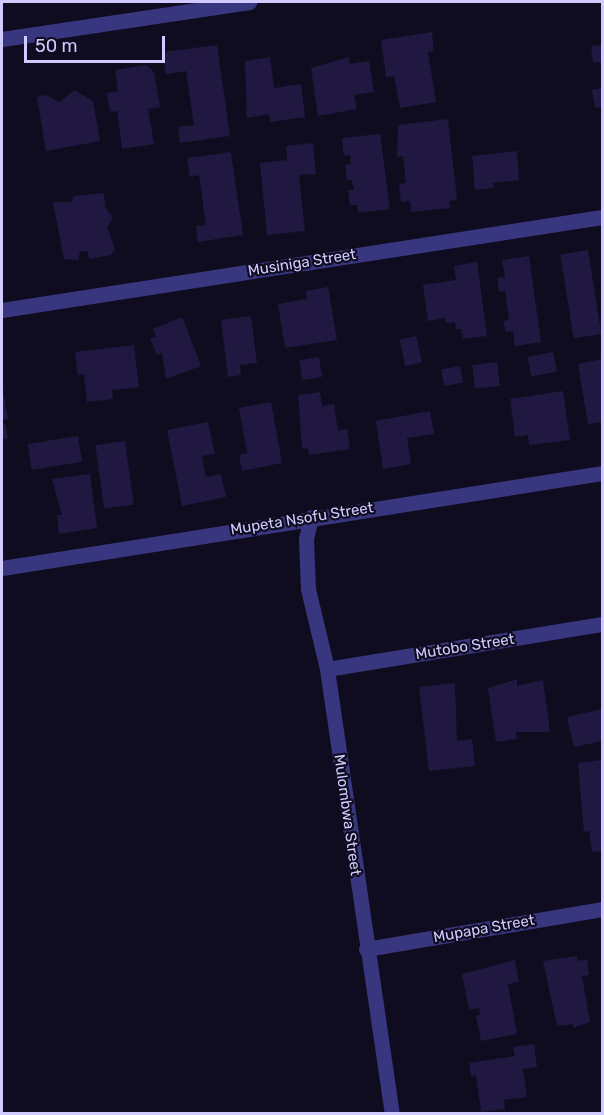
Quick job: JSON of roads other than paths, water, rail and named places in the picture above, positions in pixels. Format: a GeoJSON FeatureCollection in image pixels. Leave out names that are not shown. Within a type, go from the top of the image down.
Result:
{"type":"FeatureCollection","features":[{"type":"Feature","properties":{"kind":"street"},"geometry":{"type":"LineString","coordinates":[[2,39],[249,2]]}},
{"type":"Feature","properties":{"kind":"street","name":"Musiniga Street"},"geometry":{"type":"LineString","coordinates":[[2,310],[603,217]]}},
{"type":"Feature","properties":{"kind":"street","name":"Mupeta Nsofu Street"},"geometry":{"type":"LineString","coordinates":[[2,568],[311,517],[603,473]]}},
{"type":"Feature","properties":{"kind":"street","name":"Mulombwa Street"},"geometry":{"type":"LineString","coordinates":[[311,517],[306,539],[308,589],[327,669],[366,949],[392,1113]]}},
{"type":"Feature","properties":{"kind":"street","name":"Mutobo Street"},"geometry":{"type":"LineString","coordinates":[[327,669],[603,624]]}},
{"type":"Feature","properties":{"kind":"street","name":"Mupapa Street"},"geometry":{"type":"LineString","coordinates":[[366,949],[603,909]]}}]}
